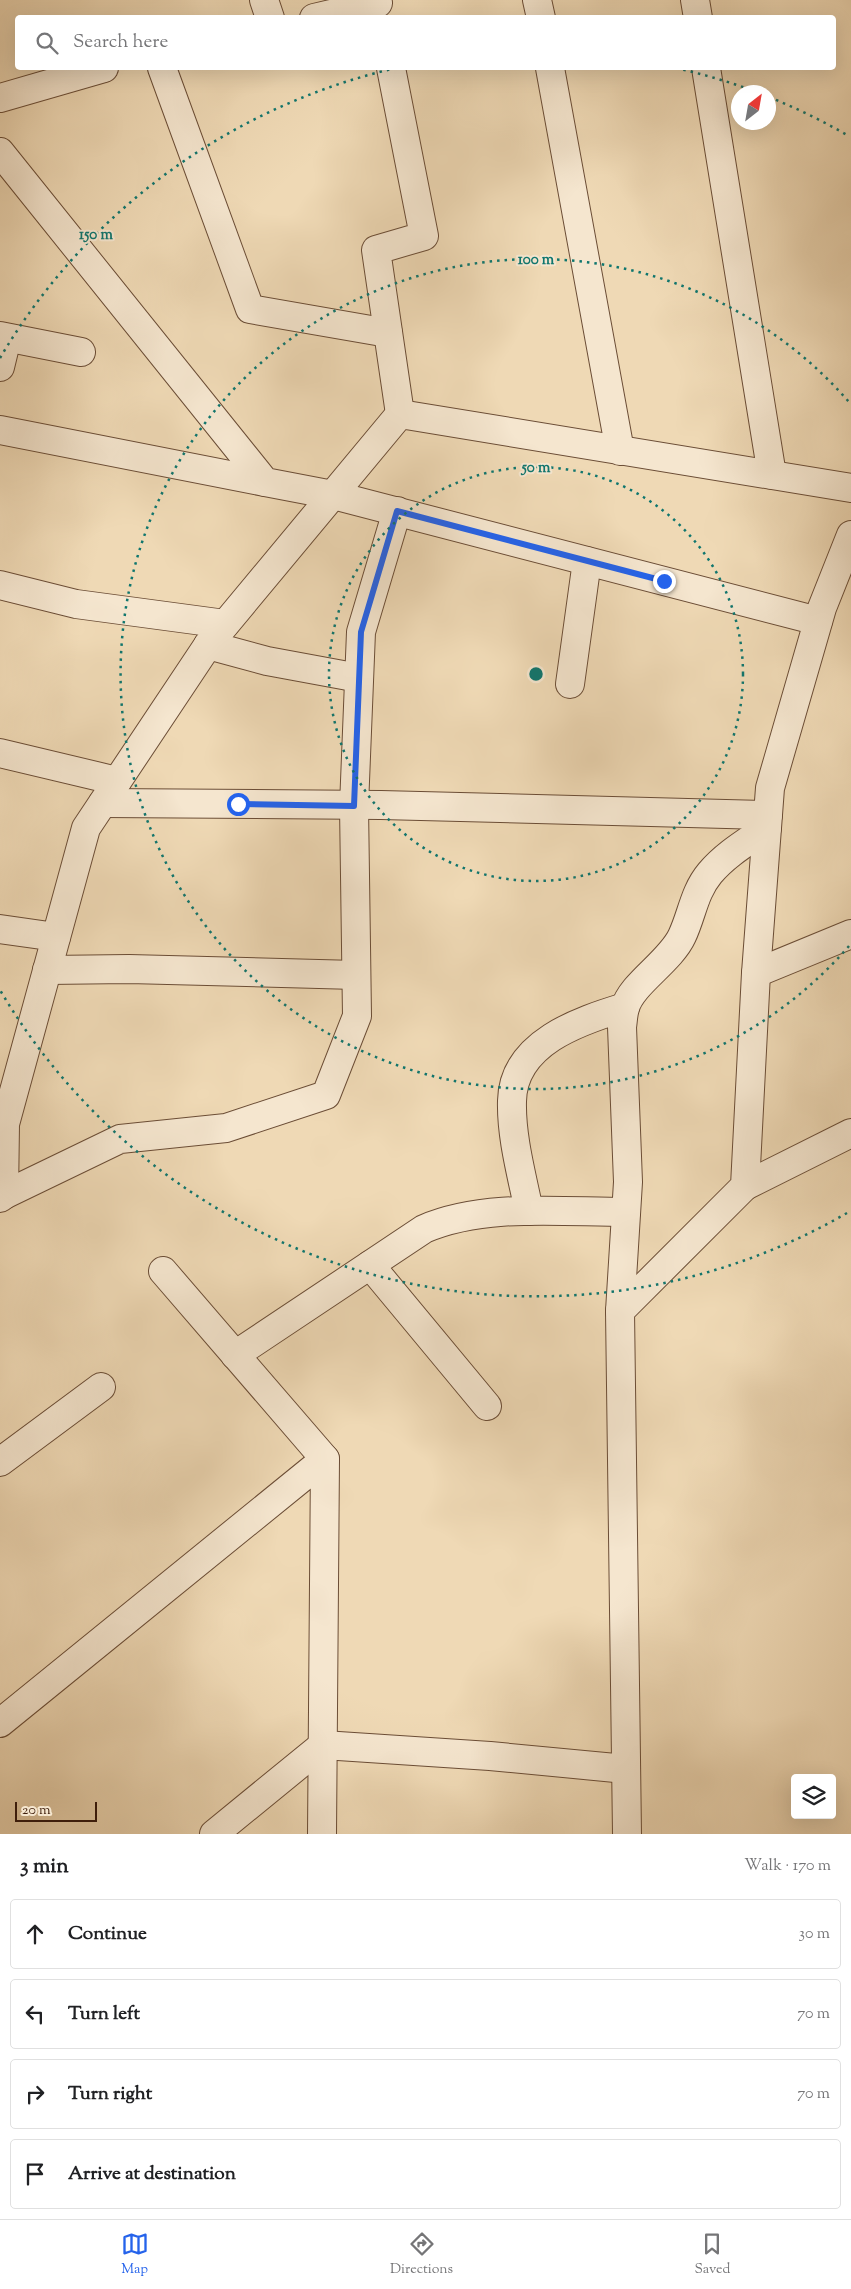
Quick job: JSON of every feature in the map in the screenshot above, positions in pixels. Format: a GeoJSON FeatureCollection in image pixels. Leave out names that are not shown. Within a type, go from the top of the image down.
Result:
{"type":"FeatureCollection","features":[{"type":"Feature","properties":{"kind":"street"},"geometry":{"type":"LineString","coordinates":[[264,0],[269,15]]}},
{"type":"Feature","properties":{"kind":"street"},"geometry":{"type":"LineString","coordinates":[[538,0],[540,15]]}},
{"type":"Feature","properties":{"kind":"street"},"geometry":{"type":"LineString","coordinates":[[695,0],[698,15]]}},
{"type":"Feature","properties":{"kind":"street"},"geometry":{"type":"LineString","coordinates":[[332,15],[379,7]]}},
{"type":"Feature","properties":{"kind":"street"},"geometry":{"type":"LineString","coordinates":[[0,98],[97,70]]}},
{"type":"Feature","properties":{"kind":"street"},"geometry":{"type":"LineString","coordinates":[[163,70],[250,309],[388,333]]}},
{"type":"Feature","properties":{"kind":"street"},"geometry":{"type":"LineString","coordinates":[[391,70],[424,236],[376,250],[400,414],[216,634],[86,828],[2,1124],[2,1197],[120,1139],[226,1128],[326,1095],[356,1016],[354,806],[361,632],[397,511]]}},
{"type":"Feature","properties":{"kind":"street"},"geometry":{"type":"LineString","coordinates":[[550,70],[620,450]]}},
{"type":"Feature","properties":{"kind":"street"},"geometry":{"type":"LineString","coordinates":[[706,70],[772,475]]}},
{"type":"Feature","properties":{"kind":"street"},"geometry":{"type":"LineString","coordinates":[[0,152],[265,482]]}},
{"type":"Feature","properties":{"kind":"street"},"geometry":{"type":"LineString","coordinates":[[0,367],[4,337],[81,352]]}},
{"type":"Feature","properties":{"kind":"street"},"geometry":{"type":"LineString","coordinates":[[400,414],[851,488]]}},
{"type":"Feature","properties":{"kind":"street"},"geometry":{"type":"LineString","coordinates":[[0,430],[333,495],[818,621]]}},
{"type":"Feature","properties":{"kind":"street"},"geometry":{"type":"LineString","coordinates":[[745,1186],[756,973],[770,788],[818,621],[843,578],[851,535]]}},
{"type":"Feature","properties":{"kind":"street"},"geometry":{"type":"LineString","coordinates":[[570,684],[586,561]]}},
{"type":"Feature","properties":{"kind":"street"},"geometry":{"type":"LineString","coordinates":[[0,585],[76,604],[216,634],[267,661],[360,678]]}},
{"type":"Feature","properties":{"kind":"street"},"geometry":{"type":"LineString","coordinates":[[0,753],[110,792],[354,806],[767,821]]}},
{"type":"Feature","properties":{"kind":"street"},"geometry":{"type":"LineString","coordinates":[[627,1834],[620,1311],[628,1182],[622,1027],[625,1008],[631,996],[666,959],[682,937],[694,899],[709,874],[730,852],[767,821]]}},
{"type":"Feature","properties":{"kind":"street"},"geometry":{"type":"LineString","coordinates":[[0,929],[56,937]]}},
{"type":"Feature","properties":{"kind":"street"},"geometry":{"type":"LineString","coordinates":[[756,973],[851,934]]}},
{"type":"Feature","properties":{"kind":"street"},"geometry":{"type":"LineString","coordinates":[[47,970],[129,969],[356,975]]}},
{"type":"Feature","properties":{"kind":"street"},"geometry":{"type":"LineString","coordinates":[[529,1212],[518,1151],[512,1100],[519,1071],[529,1055],[545,1042],[584,1020],[625,1008]]}},
{"type":"Feature","properties":{"kind":"street"},"geometry":{"type":"LineString","coordinates":[[620,1311],[745,1186],[851,1132]]}},
{"type":"Feature","properties":{"kind":"street"},"geometry":{"type":"LineString","coordinates":[[235,1355],[424,1229],[442,1221],[480,1214],[626,1212]]}},
{"type":"Feature","properties":{"kind":"street"},"geometry":{"type":"LineString","coordinates":[[370,1265],[487,1406]]}},
{"type":"Feature","properties":{"kind":"street"},"geometry":{"type":"LineString","coordinates":[[163,1271],[325,1459],[322,1834]]}},
{"type":"Feature","properties":{"kind":"street"},"geometry":{"type":"LineString","coordinates":[[0,1462],[100,1387]]}},
{"type":"Feature","properties":{"kind":"street"},"geometry":{"type":"LineString","coordinates":[[0,1723],[325,1459]]}},
{"type":"Feature","properties":{"kind":"street"},"geometry":{"type":"LineString","coordinates":[[214,1834],[323,1745],[490,1756],[626,1769]]}},
{"type":"Feature","properties":{"kind":"route"},"geometry":{"type":"LineString","coordinates":[[238,804],[354,806],[361,632],[397,511],[664,581]]}}]}
